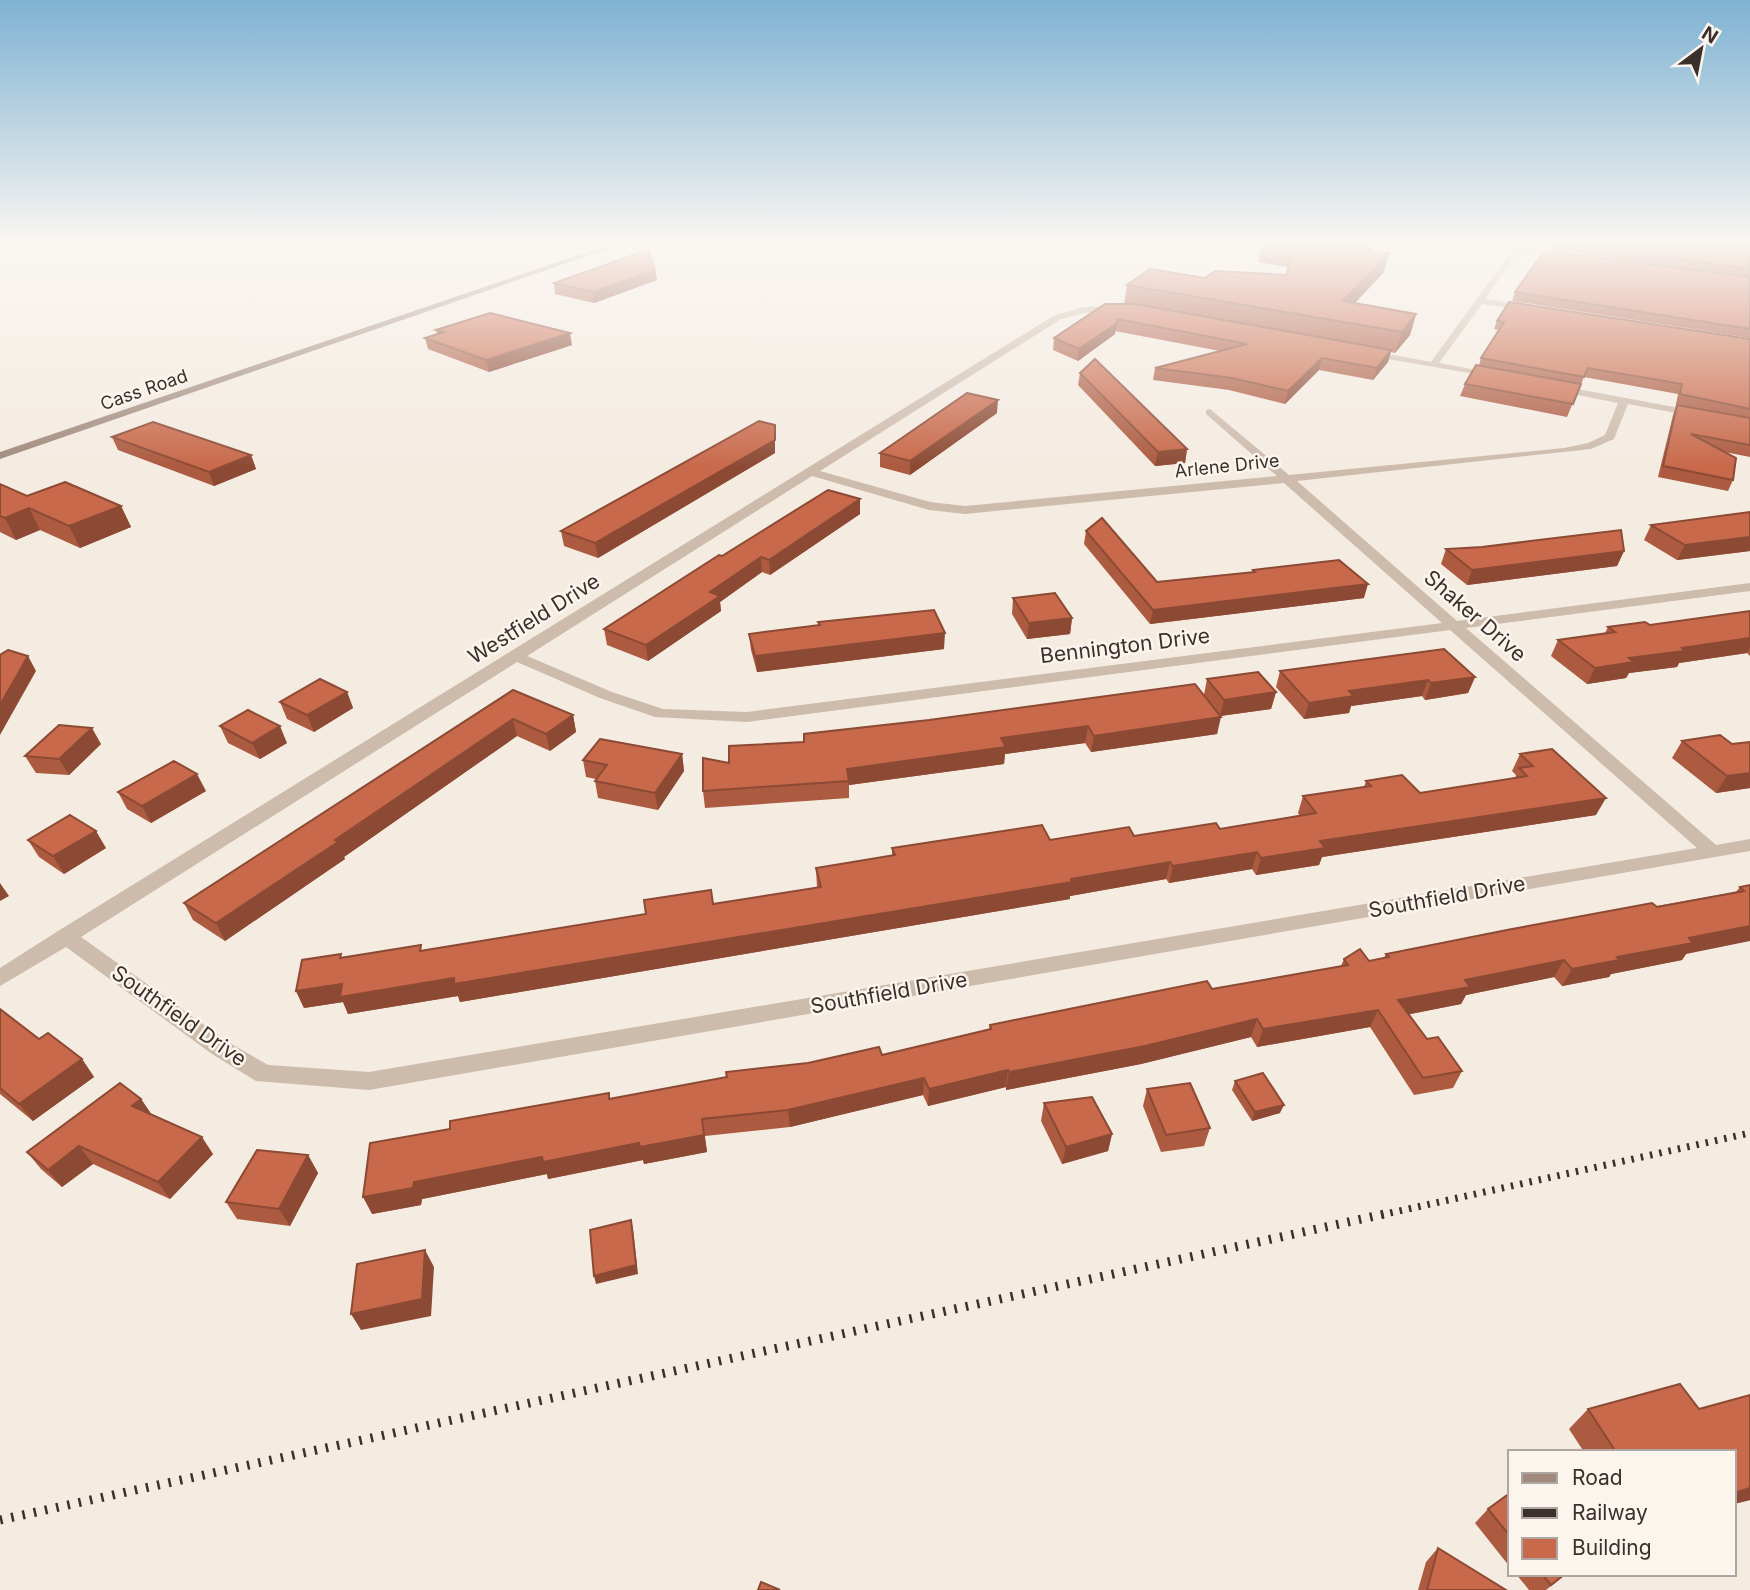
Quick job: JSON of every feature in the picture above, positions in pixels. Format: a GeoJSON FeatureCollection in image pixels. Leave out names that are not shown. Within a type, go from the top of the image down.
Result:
{"type":"FeatureCollection","features":[{"type":"Feature","properties":{"kind":"street","name":"Cass Road"},"geometry":{"type":"LineString","coordinates":[[0,456],[399,319]]}},
{"type":"Feature","properties":{"kind":"street","name":"Westfield Drive"},"geometry":{"type":"LineString","coordinates":[[0,978],[1054,319]]}},
{"type":"Feature","properties":{"kind":"street"},"geometry":{"type":"LineString","coordinates":[[1433,365],[1467,319]]}},
{"type":"Feature","properties":{"kind":"street"},"geometry":{"type":"LineString","coordinates":[[1351,350],[1501,377]]}},
{"type":"Feature","properties":{"kind":"street"},"geometry":{"type":"LineString","coordinates":[[1542,385],[1712,416]]}},
{"type":"Feature","properties":{"kind":"street","name":"Arlene Drive"},"geometry":{"type":"LineString","coordinates":[[810,472],[929,506],[965,510],[1591,446],[1610,437],[1623,400]]}},
{"type":"Feature","properties":{"kind":"street","name":"Shaker Drive"},"geometry":{"type":"LineString","coordinates":[[1209,412],[1713,852]]}},
{"type":"Feature","properties":{"kind":"street","name":"Bennington Drive"},"geometry":{"type":"LineString","coordinates":[[515,656],[606,695],[661,714],[747,717],[1750,587]]}},
{"type":"Feature","properties":{"kind":"street","name":"Southfield Drive"},"geometry":{"type":"LineString","coordinates":[[65,936],[220,1048],[264,1074],[369,1081],[1750,845]]}},
{"type":"Feature","properties":{"kind":"building"},"geometry":{"type":"Polygon","coordinates":[[[470,319],[515,319],[570,333],[486,360],[425,338],[444,332],[436,330],[470,319]]]}},
{"type":"Feature","properties":{"kind":"building"},"geometry":{"type":"Polygon","coordinates":[[[1082,319],[1117,319],[1117,323],[1079,349],[1054,338],[1082,319]]]}},
{"type":"Feature","properties":{"kind":"building"},"geometry":{"type":"Polygon","coordinates":[[[1118,319],[1220,319],[1391,350],[1377,368],[1322,358],[1288,391],[1232,378],[1155,368],[1247,344],[1118,319]]]}},
{"type":"Feature","properties":{"kind":"building"},"geometry":{"type":"Polygon","coordinates":[[[1327,319],[1412,319],[1402,332],[1327,319]]]}},
{"type":"Feature","properties":{"kind":"building"},"geometry":{"type":"Polygon","coordinates":[[[1621,319],[1750,339],[1750,409],[1680,394],[1682,384],[1588,368],[1584,377],[1481,358],[1504,322],[1497,321],[1621,319]]]}},
{"type":"Feature","properties":{"kind":"building"},"geometry":{"type":"Polygon","coordinates":[[[1688,319],[1750,319],[1750,329],[1688,319]]]}},
{"type":"Feature","properties":{"kind":"building"},"geometry":{"type":"Polygon","coordinates":[[[1095,359],[1187,449],[1158,452],[1080,373],[1095,359]]]}},
{"type":"Feature","properties":{"kind":"building"},"geometry":{"type":"Polygon","coordinates":[[[1476,365],[1581,384],[1573,404],[1465,384],[1476,365]]]}},
{"type":"Feature","properties":{"kind":"building"},"geometry":{"type":"Polygon","coordinates":[[[967,393],[998,400],[910,461],[880,453],[967,393]]]}},
{"type":"Feature","properties":{"kind":"building"},"geometry":{"type":"Polygon","coordinates":[[[1677,405],[1750,418],[1750,445],[1691,434],[1736,458],[1733,480],[1663,466],[1677,405]]]}},
{"type":"Feature","properties":{"kind":"building"},"geometry":{"type":"Polygon","coordinates":[[[759,421],[775,425],[775,440],[595,543],[561,531],[759,421]]]}},
{"type":"Feature","properties":{"kind":"building"},"geometry":{"type":"Polygon","coordinates":[[[153,422],[251,455],[209,472],[112,437],[153,422]]]}},
{"type":"Feature","properties":{"kind":"building"},"geometry":{"type":"Polygon","coordinates":[[[65,482],[121,506],[69,526],[29,508],[5,518],[0,516],[0,484],[27,496],[65,482]]]}},
{"type":"Feature","properties":{"kind":"building"},"geometry":{"type":"Polygon","coordinates":[[[828,490],[860,499],[769,560],[761,557],[710,592],[720,596],[646,645],[604,629],[719,555],[722,556],[828,490]]]}},
{"type":"Feature","properties":{"kind":"building"},"geometry":{"type":"Polygon","coordinates":[[[1750,512],[1750,537],[1685,545],[1651,525],[1750,512]]]}},
{"type":"Feature","properties":{"kind":"building"},"geometry":{"type":"Polygon","coordinates":[[[1102,518],[1157,582],[1339,560],[1368,584],[1153,610],[1086,531],[1102,518]]]}},
{"type":"Feature","properties":{"kind":"building"},"geometry":{"type":"Polygon","coordinates":[[[1621,530],[1624,551],[1472,570],[1446,549],[1482,547],[1621,530]]]}},
{"type":"Feature","properties":{"kind":"building"},"geometry":{"type":"Polygon","coordinates":[[[1055,593],[1072,618],[1029,623],[1013,598],[1055,593]]]}},
{"type":"Feature","properties":{"kind":"building"},"geometry":{"type":"Polygon","coordinates":[[[934,610],[945,633],[755,656],[749,634],[820,625],[818,622],[934,610]]]}},
{"type":"Feature","properties":{"kind":"building"},"geometry":{"type":"Polygon","coordinates":[[[1750,611],[1750,638],[1682,648],[1685,651],[1629,658],[1634,662],[1595,668],[1558,640],[1615,632],[1608,627],[1645,622],[1650,625],[1750,611]]]}},
{"type":"Feature","properties":{"kind":"building"},"geometry":{"type":"Polygon","coordinates":[[[1444,649],[1475,677],[1431,683],[1428,680],[1349,691],[1354,696],[1309,703],[1280,671],[1444,649]]]}},
{"type":"Feature","properties":{"kind":"building"},"geometry":{"type":"Polygon","coordinates":[[[8,650],[28,656],[0,705],[0,655],[8,650]]]}},
{"type":"Feature","properties":{"kind":"building"},"geometry":{"type":"Polygon","coordinates":[[[1258,672],[1276,692],[1224,700],[1207,679],[1258,672]]]}},
{"type":"Feature","properties":{"kind":"building"},"geometry":{"type":"Polygon","coordinates":[[[320,679],[347,692],[307,715],[280,702],[320,679]]]}},
{"type":"Feature","properties":{"kind":"building"},"geometry":{"type":"Polygon","coordinates":[[[1195,684],[1221,717],[1094,736],[1088,726],[1001,738],[1006,747],[847,769],[849,781],[703,791],[703,758],[729,763],[729,746],[804,742],[804,734],[1195,684]]]}},
{"type":"Feature","properties":{"kind":"building"},"geometry":{"type":"Polygon","coordinates":[[[513,690],[573,715],[546,734],[513,719],[335,840],[338,842],[216,923],[184,903],[513,690]]]}},
{"type":"Feature","properties":{"kind":"building"},"geometry":{"type":"Polygon","coordinates":[[[248,710],[280,726],[252,743],[220,726],[248,710]]]}},
{"type":"Feature","properties":{"kind":"building"},"geometry":{"type":"Polygon","coordinates":[[[59,725],[92,728],[59,759],[25,756],[59,725]]]}},
{"type":"Feature","properties":{"kind":"building"},"geometry":{"type":"Polygon","coordinates":[[[1720,735],[1732,744],[1750,742],[1750,773],[1727,776],[1682,741],[1720,735]]]}},
{"type":"Feature","properties":{"kind":"building"},"geometry":{"type":"Polygon","coordinates":[[[600,739],[682,754],[655,793],[595,781],[607,765],[583,760],[600,739]]]}},
{"type":"Feature","properties":{"kind":"building"},"geometry":{"type":"Polygon","coordinates":[[[1552,749],[1606,798],[1320,841],[1325,848],[1261,858],[1257,852],[1173,866],[1170,862],[1071,879],[1072,882],[454,984],[454,978],[340,997],[342,984],[296,991],[302,960],[341,954],[340,958],[421,945],[420,951],[646,914],[644,900],[711,890],[713,904],[821,887],[816,868],[895,855],[892,848],[1042,825],[1050,840],[1129,827],[1134,836],[1216,823],[1220,829],[1316,813],[1303,796],[1371,786],[1366,781],[1402,775],[1420,793],[1527,776],[1519,768],[1533,766],[1520,754],[1552,749]]]}},
{"type":"Feature","properties":{"kind":"building"},"geometry":{"type":"Polygon","coordinates":[[[174,761],[197,774],[142,806],[118,792],[174,761]]]}},
{"type":"Feature","properties":{"kind":"building"},"geometry":{"type":"Polygon","coordinates":[[[70,815],[96,831],[53,856],[28,840],[70,815]]]}},
{"type":"Feature","properties":{"kind":"building"},"geometry":{"type":"Polygon","coordinates":[[[1750,885],[1750,926],[1689,938],[1693,943],[1617,957],[1619,960],[1572,969],[1564,960],[1465,980],[1470,987],[1398,1000],[1427,1039],[1438,1037],[1462,1071],[1423,1078],[1378,1010],[1263,1029],[1257,1019],[1145,1046],[1009,1072],[1008,1070],[929,1089],[924,1078],[788,1110],[702,1119],[704,1135],[640,1147],[639,1143],[543,1162],[542,1157],[414,1182],[413,1188],[363,1197],[370,1143],[450,1129],[450,1121],[609,1093],[609,1099],[727,1077],[726,1072],[808,1063],[879,1047],[882,1055],[991,1029],[990,1025],[1207,981],[1212,989],[1348,965],[1344,959],[1360,949],[1369,961],[1389,957],[1386,954],[1512,929],[1652,903],[1657,907],[1744,891],[1740,887],[1750,885]]]}},
{"type":"Feature","properties":{"kind":"building"},"geometry":{"type":"Polygon","coordinates":[[[0,1009],[39,1039],[48,1033],[82,1059],[19,1104],[0,1088],[0,1009]]]}},
{"type":"Feature","properties":{"kind":"building"},"geometry":{"type":"Polygon","coordinates":[[[1263,1073],[1284,1105],[1255,1112],[1235,1081],[1263,1073]]]}},
{"type":"Feature","properties":{"kind":"building"},"geometry":{"type":"Polygon","coordinates":[[[120,1083],[141,1099],[132,1106],[202,1137],[158,1182],[79,1146],[48,1170],[27,1152],[120,1083]]]}},
{"type":"Feature","properties":{"kind":"building"},"geometry":{"type":"Polygon","coordinates":[[[1190,1083],[1210,1128],[1166,1135],[1147,1089],[1190,1083]]]}},
{"type":"Feature","properties":{"kind":"building"},"geometry":{"type":"Polygon","coordinates":[[[1092,1097],[1112,1134],[1066,1147],[1044,1103],[1092,1097]]]}},
{"type":"Feature","properties":{"kind":"building"},"geometry":{"type":"Polygon","coordinates":[[[257,1150],[308,1155],[279,1209],[226,1202],[257,1150]]]}},
{"type":"Feature","properties":{"kind":"building"},"geometry":{"type":"Polygon","coordinates":[[[631,1220],[636,1265],[594,1276],[590,1230],[631,1220]]]}},
{"type":"Feature","properties":{"kind":"building"},"geometry":{"type":"Polygon","coordinates":[[[425,1250],[422,1299],[351,1314],[357,1264],[425,1250]]]}},
{"type":"Feature","properties":{"kind":"building"},"geometry":{"type":"Polygon","coordinates":[[[1680,1384],[1699,1409],[1750,1395],[1750,1488],[1736,1492],[1736,1450],[1615,1450],[1588,1409],[1680,1384]]]}},
{"type":"Feature","properties":{"kind":"building"},"geometry":{"type":"Polygon","coordinates":[[[1508,1494],[1508,1534],[1488,1509],[1508,1494]]]}},
{"type":"Feature","properties":{"kind":"building"},"geometry":{"type":"Polygon","coordinates":[[[1438,1548],[1506,1590],[1427,1590],[1438,1548]]]}},
{"type":"Feature","properties":{"kind":"building"},"geometry":{"type":"Polygon","coordinates":[[[1544,1576],[1562,1576],[1551,1585],[1544,1576]]]}},
{"type":"Feature","properties":{"kind":"building"},"geometry":{"type":"Polygon","coordinates":[[[761,1582],[780,1590],[758,1590],[761,1582]]]}},
{"type":"Feature","properties":{"kind":"railway"},"geometry":{"type":"LineString","coordinates":[[1381,1215],[1750,1133]]}},
{"type":"Feature","properties":{"kind":"railway"},"geometry":{"type":"LineString","coordinates":[[0,1520],[1389,1213]]}}]}
